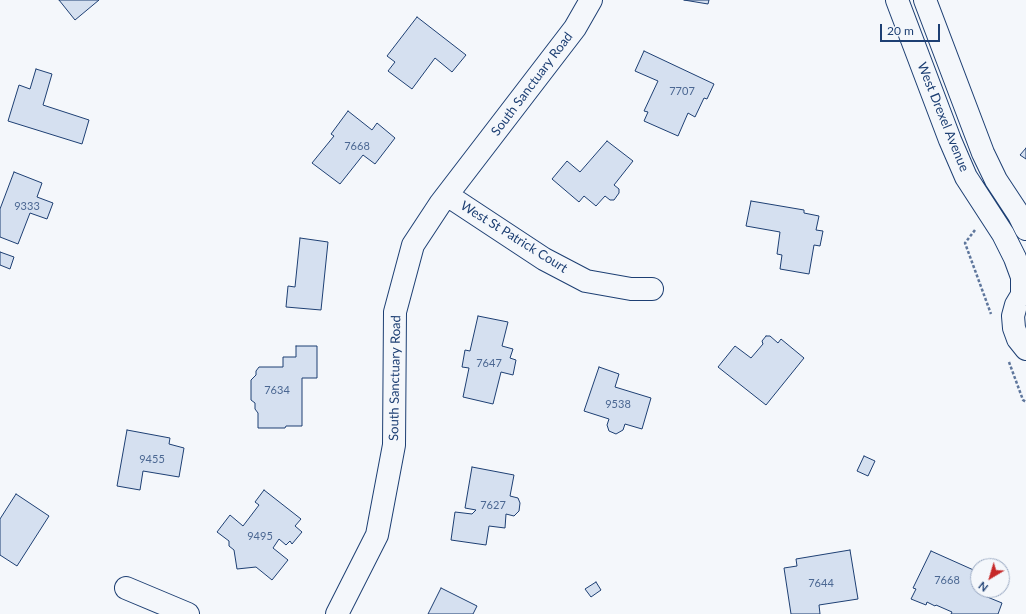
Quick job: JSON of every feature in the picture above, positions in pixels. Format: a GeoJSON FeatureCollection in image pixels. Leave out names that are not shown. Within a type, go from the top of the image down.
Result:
{"type":"FeatureCollection","features":[{"type":"Feature","properties":{"kind":"street","name":"South Sanctuary Road"},"geometry":{"type":"LineString","coordinates":[[336,614],[377,535],[394,445],[395,312],[413,245],[447,195],[575,28],[591,0]]}},
{"type":"Feature","properties":{"kind":"street","name":"West Drexel Avenue"},"geometry":{"type":"LineString","coordinates":[[897,0],[950,140],[966,177],[1003,234],[1015,258],[1022,277],[1024,293],[1016,305],[1013,322],[1018,340],[1026,348]]}},
{"type":"Feature","properties":{"kind":"street","name":"West Drexel Avenue"},"geometry":{"type":"LineString","coordinates":[[925,0],[983,153],[996,180],[1019,215],[1026,229]]}},
{"type":"Feature","properties":{"kind":"street","name":"West St Patrick Court"},"geometry":{"type":"LineString","coordinates":[[447,195],[544,259],[586,281],[631,289],[652,289]]}},
{"type":"Feature","properties":{"kind":"street"},"geometry":{"type":"LineString","coordinates":[[126,588],[188,614]]}},
{"type":"Feature","properties":{"kind":"building"},"geometry":{"type":"Polygon","coordinates":[[[59,0],[99,0],[75,20],[59,0]]]}},
{"type":"Feature","properties":{"kind":"building"},"geometry":{"type":"Polygon","coordinates":[[[684,0],[709,0],[708,4],[684,0]]]}},
{"type":"Feature","properties":{"kind":"building"},"geometry":{"type":"Polygon","coordinates":[[[417,17],[466,55],[452,72],[435,58],[412,89],[388,71],[395,62],[387,56],[417,17]]]}},
{"type":"Feature","properties":{"kind":"building"},"geometry":{"type":"Polygon","coordinates":[[[644,51],[714,84],[707,99],[704,98],[695,117],[688,113],[678,136],[644,121],[648,112],[644,111],[658,81],[635,71],[644,51]]]}},
{"type":"Feature","properties":{"kind":"building"},"geometry":{"type":"Polygon","coordinates":[[[36,69],[52,74],[43,105],[89,120],[82,144],[8,121],[19,85],[30,89],[36,69]]]}},
{"type":"Feature","properties":{"kind":"building"},"geometry":{"type":"Polygon","coordinates":[[[348,111],[372,130],[377,123],[395,138],[375,164],[363,155],[340,184],[312,163],[334,136],[331,134],[348,111]]]}},
{"type":"Feature","properties":{"kind":"building"},"geometry":{"type":"Polygon","coordinates":[[[607,141],[633,161],[614,185],[619,189],[619,193],[614,200],[610,200],[605,196],[596,206],[584,196],[579,202],[552,179],[567,161],[580,172],[607,141]]]}},
{"type":"Feature","properties":{"kind":"building"},"geometry":{"type":"Polygon","coordinates":[[[1026,148],[1026,159],[1020,155],[1026,148]]]}},
{"type":"Feature","properties":{"kind":"building"},"geometry":{"type":"Polygon","coordinates":[[[14,172],[42,183],[37,197],[53,203],[47,219],[30,213],[18,244],[0,237],[0,209],[14,172]]]}},
{"type":"Feature","properties":{"kind":"building"},"geometry":{"type":"Polygon","coordinates":[[[751,201],[804,210],[804,213],[819,216],[816,230],[823,231],[820,246],[814,245],[809,274],[780,269],[782,255],[777,254],[780,232],[746,226],[751,201]]]}},
{"type":"Feature","properties":{"kind":"building"},"geometry":{"type":"Polygon","coordinates":[[[300,238],[328,242],[321,310],[286,307],[288,286],[295,287],[300,238]]]}},
{"type":"Feature","properties":{"kind":"building"},"geometry":{"type":"Polygon","coordinates":[[[0,252],[14,257],[10,269],[0,265],[0,252]]]}},
{"type":"Feature","properties":{"kind":"building"},"geometry":{"type":"Polygon","coordinates":[[[478,316],[508,322],[502,346],[513,349],[510,358],[516,360],[513,375],[501,372],[493,404],[463,397],[469,368],[462,367],[465,350],[470,351],[478,316]]]}},
{"type":"Feature","properties":{"kind":"building"},"geometry":{"type":"Polygon","coordinates":[[[766,336],[770,336],[778,343],[781,339],[804,358],[766,405],[718,367],[735,346],[751,358],[763,344],[762,341],[766,336]]]}},
{"type":"Feature","properties":{"kind":"building"},"geometry":{"type":"Polygon","coordinates":[[[296,346],[317,346],[317,378],[302,378],[302,426],[286,426],[285,428],[258,428],[258,413],[255,409],[255,403],[251,400],[251,380],[256,375],[256,371],[259,367],[283,367],[283,357],[296,357],[296,346]]]}},
{"type":"Feature","properties":{"kind":"building"},"geometry":{"type":"Polygon","coordinates":[[[599,367],[619,374],[615,387],[651,398],[642,429],[625,424],[623,430],[616,434],[609,431],[607,425],[609,419],[584,411],[599,367]]]}},
{"type":"Feature","properties":{"kind":"building"},"geometry":{"type":"Polygon","coordinates":[[[127,430],[170,438],[169,444],[184,448],[179,477],[143,471],[140,490],[117,486],[127,430]]]}},
{"type":"Feature","properties":{"kind":"building"},"geometry":{"type":"Polygon","coordinates":[[[864,456],[875,461],[868,476],[857,471],[864,456]]]}},
{"type":"Feature","properties":{"kind":"building"},"geometry":{"type":"Polygon","coordinates":[[[472,467],[514,475],[510,496],[518,498],[520,503],[519,511],[514,516],[506,514],[505,528],[489,526],[486,545],[451,540],[455,512],[472,514],[476,510],[465,508],[472,467]]]}},
{"type":"Feature","properties":{"kind":"building"},"geometry":{"type":"Polygon","coordinates":[[[264,490],[301,519],[295,526],[302,532],[292,544],[290,541],[286,545],[279,539],[273,548],[288,560],[272,580],[256,567],[237,569],[234,550],[229,546],[229,541],[217,532],[230,515],[243,526],[259,505],[255,502],[264,490]]]}},
{"type":"Feature","properties":{"kind":"building"},"geometry":{"type":"Polygon","coordinates":[[[16,494],[49,516],[17,566],[0,555],[0,519],[16,494]]]}},
{"type":"Feature","properties":{"kind":"building"},"geometry":{"type":"Polygon","coordinates":[[[850,550],[858,599],[819,605],[820,614],[791,614],[784,568],[797,566],[796,559],[850,550]]]}},
{"type":"Feature","properties":{"kind":"building"},"geometry":{"type":"Polygon","coordinates":[[[931,551],[970,568],[970,598],[990,598],[1002,603],[998,614],[951,614],[952,612],[936,605],[935,606],[927,602],[926,605],[911,599],[916,589],[913,588],[931,551]]]}},
{"type":"Feature","properties":{"kind":"building"},"geometry":{"type":"Polygon","coordinates":[[[596,582],[601,590],[591,597],[585,589],[596,582]]]}},
{"type":"Feature","properties":{"kind":"building"},"geometry":{"type":"Polygon","coordinates":[[[441,588],[477,606],[473,614],[428,614],[441,588]]]}}]}
